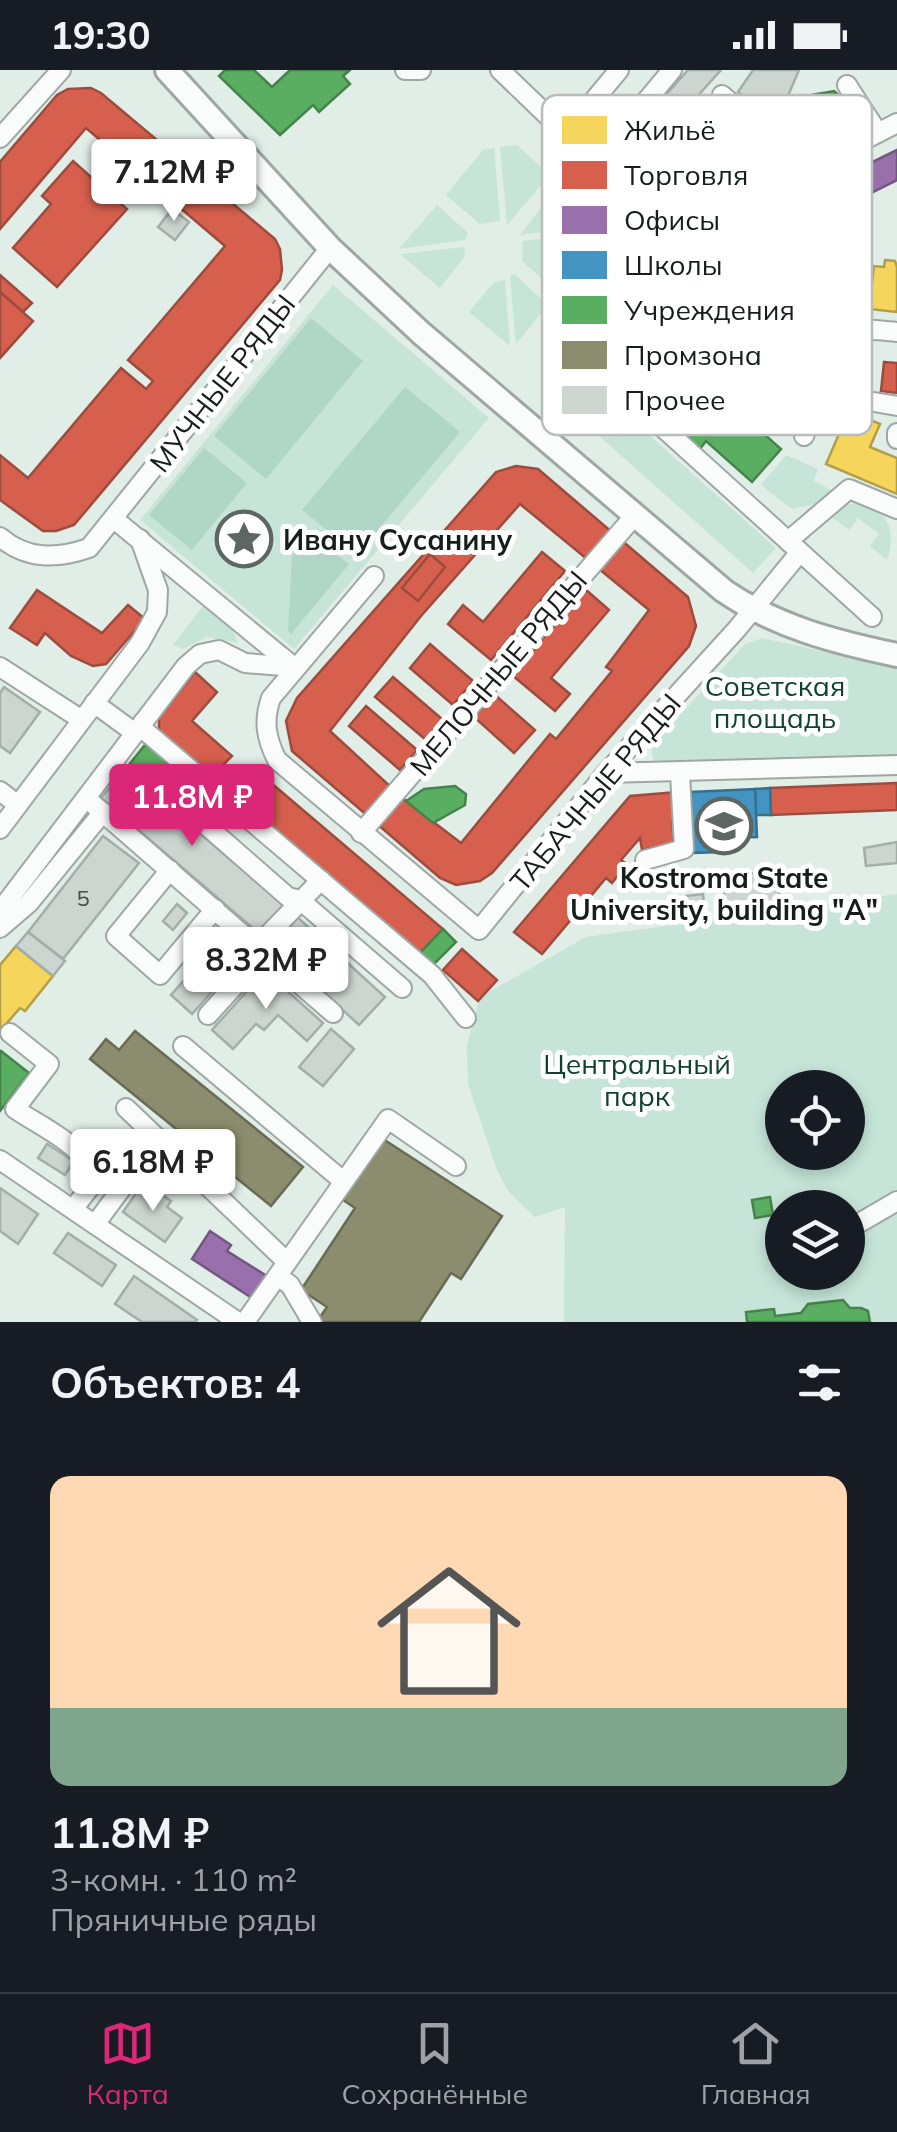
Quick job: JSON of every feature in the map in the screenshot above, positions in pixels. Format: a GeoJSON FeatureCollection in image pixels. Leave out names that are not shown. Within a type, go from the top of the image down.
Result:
{"type":"FeatureCollection","features":[{"type":"Feature","properties":{"kind":"main road"},"geometry":{"type":"LineString","coordinates":[[178,74],[330,248],[422,333],[724,591],[752,610],[805,633],[897,656]]}},
{"type":"Feature","properties":{"kind":"street"},"geometry":{"type":"LineString","coordinates":[[0,138],[61,70]]}},
{"type":"Feature","properties":{"kind":"street"},"geometry":{"type":"LineString","coordinates":[[500,70],[542,110]]}},
{"type":"Feature","properties":{"kind":"street"},"geometry":{"type":"LineString","coordinates":[[598,95],[619,70]]}},
{"type":"Feature","properties":{"kind":"street"},"geometry":{"type":"LineString","coordinates":[[652,95],[672,70]]}},
{"type":"Feature","properties":{"kind":"street"},"geometry":{"type":"LineString","coordinates":[[847,85],[853,95]]}},
{"type":"Feature","properties":{"kind":"street"},"geometry":{"type":"LineString","coordinates":[[872,124],[878,133]]}},
{"type":"Feature","properties":{"kind":"street"},"geometry":{"type":"LineString","coordinates":[[872,136],[897,124]]}},
{"type":"Feature","properties":{"kind":"street","name":"МУЧНЫЕ РЯДЫ"},"geometry":{"type":"LineString","coordinates":[[0,537],[16,550],[62,558],[89,548],[330,248]]}},
{"type":"Feature","properties":{"kind":"street"},"geometry":{"type":"LineString","coordinates":[[872,329],[897,332]]}},
{"type":"Feature","properties":{"kind":"street"},"geometry":{"type":"LineString","coordinates":[[874,402],[897,406]]}},
{"type":"Feature","properties":{"kind":"street"},"geometry":{"type":"LineString","coordinates":[[671,435],[872,617]]}},
{"type":"Feature","properties":{"kind":"street","name":"ТАБАЧНЫЕ РЯДЫ"},"geometry":{"type":"LineString","coordinates":[[361,833],[479,930],[606,773],[752,610],[794,546],[849,489],[897,509]]}},
{"type":"Feature","properties":{"kind":"street","name":"МЕЛОЧНЫЕ РЯДЫ"},"geometry":{"type":"LineString","coordinates":[[361,833],[636,514]]}},
{"type":"Feature","properties":{"kind":"street"},"geometry":{"type":"LineString","coordinates":[[114,519],[294,667]]}},
{"type":"Feature","properties":{"kind":"street"},"geometry":{"type":"LineString","coordinates":[[0,829],[140,643],[157,612],[158,590],[140,538]]}},
{"type":"Feature","properties":{"kind":"street"},"geometry":{"type":"LineString","coordinates":[[361,833],[276,760],[266,738],[266,713],[271,698],[294,667],[374,576]]}},
{"type":"Feature","properties":{"kind":"street"},"geometry":{"type":"LineString","coordinates":[[0,911],[186,666],[200,654],[219,650],[244,663],[294,667]]}},
{"type":"Feature","properties":{"kind":"street"},"geometry":{"type":"LineString","coordinates":[[2,673],[82,720]]}},
{"type":"Feature","properties":{"kind":"street"},"geometry":{"type":"LineString","coordinates":[[94,704],[144,730],[432,974],[466,1018]]}},
{"type":"Feature","properties":{"kind":"street"},"geometry":{"type":"LineString","coordinates":[[606,773],[897,765]]}},
{"type":"Feature","properties":{"kind":"street"},"geometry":{"type":"LineString","coordinates":[[645,860],[684,849],[680,773]]}},
{"type":"Feature","properties":{"kind":"street"},"geometry":{"type":"LineString","coordinates":[[0,791],[18,805]]}},
{"type":"Feature","properties":{"kind":"street"},"geometry":{"type":"LineString","coordinates":[[86,798],[333,1013]]}},
{"type":"Feature","properties":{"kind":"street"},"geometry":{"type":"LineString","coordinates":[[0,928],[29,903],[103,812]]}},
{"type":"Feature","properties":{"kind":"street"},"geometry":{"type":"LineString","coordinates":[[192,812],[288,898],[300,900],[402,988]]}},
{"type":"Feature","properties":{"kind":"street"},"geometry":{"type":"LineString","coordinates":[[170,870],[116,936],[160,975],[215,909]]}},
{"type":"Feature","properties":{"kind":"street"},"geometry":{"type":"LineString","coordinates":[[208,1015],[267,953],[300,900],[321,880]]}},
{"type":"Feature","properties":{"kind":"street"},"geometry":{"type":"LineString","coordinates":[[10,1033],[48,1064],[15,1109],[82,1155],[92,1167],[94,1182],[74,1208]]}},
{"type":"Feature","properties":{"kind":"street"},"geometry":{"type":"LineString","coordinates":[[182,1046],[343,1181]]}},
{"type":"Feature","properties":{"kind":"street"},"geometry":{"type":"LineString","coordinates":[[126,1108],[282,1269],[312,1322]]}},
{"type":"Feature","properties":{"kind":"street"},"geometry":{"type":"LineString","coordinates":[[0,1160],[74,1208],[217,1316],[242,1322],[388,1119],[456,1166]]}},
{"type":"Feature","properties":{"kind":"street"},"geometry":{"type":"LineString","coordinates":[[96,1224],[133,1174]]}},
{"type":"Feature","properties":{"kind":"street"},"geometry":{"type":"LineString","coordinates":[[865,1220],[897,1201]]}},
{"type":"Feature","properties":{"kind":"green space"},"geometry":{"type":"Polygon","coordinates":[[[517,145],[542,168],[542,184],[507,225],[500,147],[517,145]]]}},
{"type":"Feature","properties":{"kind":"green space"},"geometry":{"type":"Polygon","coordinates":[[[494,148],[500,221],[480,224],[446,195],[483,150],[494,148]]]}},
{"type":"Feature","properties":{"kind":"green space"},"geometry":{"type":"Polygon","coordinates":[[[437,205],[468,233],[465,240],[399,249],[437,205]]]}},
{"type":"Feature","properties":{"kind":"green space"},"geometry":{"type":"Polygon","coordinates":[[[542,206],[542,232],[520,235],[542,206]]]}},
{"type":"Feature","properties":{"kind":"green space"},"geometry":{"type":"Polygon","coordinates":[[[542,239],[542,279],[522,261],[523,241],[542,239]]]}},
{"type":"Feature","properties":{"kind":"green space"},"geometry":{"type":"Polygon","coordinates":[[[464,247],[465,256],[440,288],[400,254],[464,247]]]}},
{"type":"Feature","properties":{"kind":"green space"},"geometry":{"type":"Polygon","coordinates":[[[514,274],[542,300],[542,312],[516,344],[510,276],[514,274]]]}},
{"type":"Feature","properties":{"kind":"green space"},"geometry":{"type":"Polygon","coordinates":[[[505,280],[510,346],[469,312],[494,282],[505,280]]]}},
{"type":"Feature","properties":{"kind":"green space"},"geometry":{"type":"Polygon","coordinates":[[[333,285],[489,418],[294,649],[140,520],[333,285]]]}},
{"type":"Feature","properties":{"kind":"green space"},"geometry":{"type":"Polygon","coordinates":[[[311,318],[363,361],[266,479],[214,436],[311,318]]]}},
{"type":"Feature","properties":{"kind":"green space"},"geometry":{"type":"Polygon","coordinates":[[[405,387],[460,432],[357,555],[302,510],[405,387]]]}},
{"type":"Feature","properties":{"kind":"green space"},"geometry":{"type":"Polygon","coordinates":[[[598,435],[649,435],[776,548],[753,573],[598,435]]]}},
{"type":"Feature","properties":{"kind":"green space"},"geometry":{"type":"Polygon","coordinates":[[[204,448],[247,483],[192,550],[149,515],[204,448]]]}},
{"type":"Feature","properties":{"kind":"green space"},"geometry":{"type":"Polygon","coordinates":[[[786,455],[818,469],[814,481],[831,490],[821,503],[792,509],[761,485],[786,455]]]}},
{"type":"Feature","properties":{"kind":"green space"},"geometry":{"type":"Polygon","coordinates":[[[857,503],[876,509],[887,522],[891,540],[887,560],[870,546],[879,534],[858,518],[849,530],[831,516],[857,503]]]}},
{"type":"Feature","properties":{"kind":"green space"},"geometry":{"type":"Polygon","coordinates":[[[310,533],[349,564],[291,634],[288,631],[292,556],[310,533]]]}},
{"type":"Feature","properties":{"kind":"green space"},"geometry":{"type":"Polygon","coordinates":[[[206,602],[233,630],[238,643],[207,637],[183,649],[173,645],[206,602]]]}},
{"type":"Feature","properties":{"kind":"green space","name":"Советская площадь"},"geometry":{"type":"Polygon","coordinates":[[[762,638],[897,668],[897,756],[662,766],[656,762],[653,745],[744,645],[762,638]]]}},
{"type":"Feature","properties":{"kind":"green space","name":"Центральный парк"},"geometry":{"type":"Polygon","coordinates":[[[897,894],[897,1322],[564,1322],[565,1207],[535,1217],[508,1191],[468,1084],[467,1045],[480,997],[586,937],[897,894]]]}},
{"type":"Feature","properties":{"kind":"building: Жильё"},"geometry":{"type":"Polygon","coordinates":[[[885,260],[895,261],[897,312],[872,309],[874,266],[884,267],[885,260]]]}},
{"type":"Feature","properties":{"kind":"building: Жильё"},"geometry":{"type":"Polygon","coordinates":[[[872,421],[880,424],[870,447],[897,458],[897,494],[826,464],[839,435],[872,435],[872,421]]]}},
{"type":"Feature","properties":{"kind":"building: Жильё"},"geometry":{"type":"Polygon","coordinates":[[[16,946],[53,976],[25,1011],[20,1008],[0,1031],[0,965],[16,946]]]}},
{"type":"Feature","properties":{"kind":"building: Торговля"},"geometry":{"type":"Polygon","coordinates":[[[91,88],[275,239],[282,270],[280,280],[74,525],[43,531],[0,500],[0,455],[28,478],[121,368],[146,389],[153,381],[128,360],[225,246],[86,128],[0,229],[0,162],[57,95],[68,89],[91,88]]]}},
{"type":"Feature","properties":{"kind":"building: Торговля"},"geometry":{"type":"Polygon","coordinates":[[[73,161],[127,209],[57,287],[13,248],[51,204],[42,196],[73,161]]]}},
{"type":"Feature","properties":{"kind":"building: Торговля"},"geometry":{"type":"Polygon","coordinates":[[[0,275],[32,303],[23,312],[0,292],[0,275]]]}},
{"type":"Feature","properties":{"kind":"building: Торговля"},"geometry":{"type":"Polygon","coordinates":[[[0,292],[33,321],[0,358],[0,292]]]}},
{"type":"Feature","properties":{"kind":"building: Торговля"},"geometry":{"type":"Polygon","coordinates":[[[884,362],[897,363],[897,393],[881,391],[884,362]]]}},
{"type":"Feature","properties":{"kind":"building: Торговля"},"geometry":{"type":"Polygon","coordinates":[[[516,466],[538,469],[688,597],[696,626],[689,646],[492,873],[480,881],[456,885],[440,878],[292,751],[286,721],[297,698],[496,472],[516,466]],[[520,504],[421,616],[330,731],[406,801],[461,843],[550,734],[556,739],[612,671],[606,667],[649,610],[520,504]]]}},
{"type":"Feature","properties":{"kind":"building: Торговля"},"geometry":{"type":"Polygon","coordinates":[[[542,552],[565,571],[491,660],[448,624],[463,605],[483,622],[542,552]]]}},
{"type":"Feature","properties":{"kind":"building: Торговля"},"geometry":{"type":"Polygon","coordinates":[[[430,554],[445,567],[418,601],[402,588],[430,554]]]}},
{"type":"Feature","properties":{"kind":"building: Торговля"},"geometry":{"type":"Polygon","coordinates":[[[585,589],[609,610],[551,678],[570,694],[555,711],[512,675],[585,589]]]}},
{"type":"Feature","properties":{"kind":"building: Торговля"},"geometry":{"type":"Polygon","coordinates":[[[37,590],[102,633],[128,605],[145,619],[106,664],[93,666],[71,656],[45,633],[37,645],[10,628],[37,590]]]}},
{"type":"Feature","properties":{"kind":"building: Торговля"},"geometry":{"type":"Polygon","coordinates":[[[430,644],[473,681],[453,705],[410,668],[430,644]]]}},
{"type":"Feature","properties":{"kind":"building: Торговля"},"geometry":{"type":"Polygon","coordinates":[[[195,672],[217,692],[192,721],[232,756],[211,777],[162,737],[159,728],[159,717],[195,672]]]}},
{"type":"Feature","properties":{"kind":"building: Торговля"},"geometry":{"type":"Polygon","coordinates":[[[393,677],[443,720],[426,740],[375,697],[393,677]]]}},
{"type":"Feature","properties":{"kind":"building: Торговля"},"geometry":{"type":"Polygon","coordinates":[[[494,694],[535,730],[514,753],[474,717],[494,694]]]}},
{"type":"Feature","properties":{"kind":"building: Торговля"},"geometry":{"type":"Polygon","coordinates":[[[366,706],[417,750],[400,770],[349,726],[366,706]]]}},
{"type":"Feature","properties":{"kind":"building: Торговля"},"geometry":{"type":"Polygon","coordinates":[[[270,782],[443,929],[420,953],[248,808],[270,782]]]}},
{"type":"Feature","properties":{"kind":"building: Торговля"},"geometry":{"type":"Polygon","coordinates":[[[897,783],[897,810],[771,815],[770,788],[897,783]]]}},
{"type":"Feature","properties":{"kind":"building: Торговля"},"geometry":{"type":"Polygon","coordinates":[[[676,792],[678,820],[672,821],[674,843],[642,850],[640,838],[621,860],[627,864],[612,883],[606,878],[542,954],[514,932],[630,796],[676,792]]]}},
{"type":"Feature","properties":{"kind":"building: Торговля"},"geometry":{"type":"Polygon","coordinates":[[[462,949],[497,980],[478,1001],[443,970],[462,949]]]}},
{"type":"Feature","properties":{"kind":"building: Офисы"},"geometry":{"type":"Polygon","coordinates":[[[897,150],[897,180],[872,192],[872,162],[897,150]]]}},
{"type":"Feature","properties":{"kind":"building: Офисы"},"geometry":{"type":"Polygon","coordinates":[[[210,1231],[231,1245],[227,1251],[270,1278],[255,1300],[192,1259],[210,1231]]]}},
{"type":"Feature","properties":{"kind":"building: Школы"},"geometry":{"type":"Polygon","coordinates":[[[770,788],[771,815],[756,815],[755,789],[770,788]]]}},
{"type":"Feature","properties":{"kind":"building: Школы","name":"Kostroma State University, building \"A\""},"geometry":{"type":"Polygon","coordinates":[[[755,789],[757,837],[722,838],[723,852],[693,853],[691,792],[755,789]]]}},
{"type":"Feature","properties":{"kind":"building: Учреждения"},"geometry":{"type":"Polygon","coordinates":[[[225,70],[254,70],[272,87],[290,70],[350,70],[343,76],[350,84],[319,112],[313,105],[280,135],[219,76],[225,70]]]}},
{"type":"Feature","properties":{"kind":"building: Учреждения"},"geometry":{"type":"Polygon","coordinates":[[[684,435],[765,435],[781,449],[752,482],[706,441],[700,449],[684,435]]]}},
{"type":"Feature","properties":{"kind":"building: Учреждения"},"geometry":{"type":"Polygon","coordinates":[[[153,745],[166,756],[168,772],[154,783],[128,766],[144,746],[153,745]]]}},
{"type":"Feature","properties":{"kind":"building: Учреждения"},"geometry":{"type":"Polygon","coordinates":[[[252,766],[270,782],[248,808],[230,791],[252,766]]]}},
{"type":"Feature","properties":{"kind":"building: Учреждения"},"geometry":{"type":"Polygon","coordinates":[[[455,786],[466,794],[465,805],[433,823],[406,801],[424,789],[455,786]]]}},
{"type":"Feature","properties":{"kind":"building: Учреждения"},"geometry":{"type":"Polygon","coordinates":[[[443,929],[456,942],[433,965],[420,953],[443,929]]]}},
{"type":"Feature","properties":{"kind":"building: Учреждения"},"geometry":{"type":"Polygon","coordinates":[[[0,1052],[29,1073],[0,1111],[0,1052]]]}},
{"type":"Feature","properties":{"kind":"building: Учреждения"},"geometry":{"type":"Polygon","coordinates":[[[765,1198],[765,1216],[755,1218],[752,1200],[765,1198]]]}},
{"type":"Feature","properties":{"kind":"building: Учреждения"},"geometry":{"type":"Polygon","coordinates":[[[843,1300],[850,1308],[868,1311],[870,1322],[747,1322],[746,1312],[774,1309],[775,1316],[801,1313],[808,1304],[843,1300]]]}},
{"type":"Feature","properties":{"kind":"building: Промзона"},"geometry":{"type":"Polygon","coordinates":[[[135,1031],[303,1167],[271,1206],[90,1059],[106,1039],[119,1050],[135,1031]]]}},
{"type":"Feature","properties":{"kind":"building: Промзона"},"geometry":{"type":"Polygon","coordinates":[[[383,1139],[502,1216],[461,1279],[451,1273],[419,1322],[320,1322],[327,1307],[301,1290],[355,1208],[343,1200],[383,1139]]]}},
{"type":"Feature","properties":{"kind":"building: Прочее"},"geometry":{"type":"Polygon","coordinates":[[[688,70],[721,70],[699,95],[666,95],[688,70]]]}},
{"type":"Feature","properties":{"kind":"building: Прочее"},"geometry":{"type":"Polygon","coordinates":[[[753,70],[799,70],[788,95],[738,92],[753,70]]]}},
{"type":"Feature","properties":{"kind":"building: Прочее"},"geometry":{"type":"Polygon","coordinates":[[[172,209],[189,222],[175,240],[158,227],[172,209]]]}},
{"type":"Feature","properties":{"kind":"building: Прочее"},"geometry":{"type":"Polygon","coordinates":[[[4,687],[40,712],[10,753],[0,746],[0,693],[4,687]]]}},
{"type":"Feature","properties":{"kind":"building: Прочее"},"geometry":{"type":"Polygon","coordinates":[[[126,768],[153,791],[156,788],[164,794],[170,786],[189,802],[181,811],[193,821],[190,825],[286,907],[261,935],[101,798],[126,768]]]}},
{"type":"Feature","properties":{"kind":"building: Прочее"},"geometry":{"type":"Polygon","coordinates":[[[103,836],[139,863],[63,959],[28,932],[103,836]]]}},
{"type":"Feature","properties":{"kind":"building: Прочее"},"geometry":{"type":"Polygon","coordinates":[[[897,842],[897,863],[866,866],[864,848],[897,842]]]}},
{"type":"Feature","properties":{"kind":"building: Прочее"},"geometry":{"type":"Polygon","coordinates":[[[778,872],[780,903],[725,906],[723,875],[778,872]]]}},
{"type":"Feature","properties":{"kind":"building: Прочее"},"geometry":{"type":"Polygon","coordinates":[[[703,894],[705,914],[688,916],[686,896],[703,894]]]}},
{"type":"Feature","properties":{"kind":"building: Прочее"},"geometry":{"type":"Polygon","coordinates":[[[177,904],[187,913],[173,930],[163,921],[177,904]]]}},
{"type":"Feature","properties":{"kind":"building: Прочее"},"geometry":{"type":"Polygon","coordinates":[[[295,915],[385,997],[359,1025],[269,942],[295,915]]]}},
{"type":"Feature","properties":{"kind":"building: Прочее"},"geometry":{"type":"Polygon","coordinates":[[[28,932],[65,961],[53,976],[16,946],[28,932]]]}},
{"type":"Feature","properties":{"kind":"building: Прочее"},"geometry":{"type":"Polygon","coordinates":[[[225,934],[246,953],[192,1014],[171,995],[225,934]]]}},
{"type":"Feature","properties":{"kind":"building: Прочее"},"geometry":{"type":"Polygon","coordinates":[[[265,971],[323,1023],[307,1041],[278,1015],[264,1030],[256,1024],[233,1049],[212,1030],[265,971]]]}},
{"type":"Feature","properties":{"kind":"building: Прочее"},"geometry":{"type":"Polygon","coordinates":[[[331,1029],[354,1049],[323,1086],[299,1067],[331,1029]]]}},
{"type":"Feature","properties":{"kind":"building: Прочее"},"geometry":{"type":"Polygon","coordinates":[[[47,1144],[74,1161],[65,1175],[38,1158],[47,1144]]]}},
{"type":"Feature","properties":{"kind":"building: Прочее"},"geometry":{"type":"Polygon","coordinates":[[[0,1188],[38,1214],[18,1244],[0,1231],[0,1188]]]}},
{"type":"Feature","properties":{"kind":"building: Прочее"},"geometry":{"type":"Polygon","coordinates":[[[139,1189],[153,1199],[158,1192],[171,1201],[167,1207],[182,1218],[165,1242],[123,1212],[139,1189]]]}},
{"type":"Feature","properties":{"kind":"building: Прочее"},"geometry":{"type":"Polygon","coordinates":[[[68,1233],[116,1265],[102,1286],[54,1253],[68,1233]]]}},
{"type":"Feature","properties":{"kind":"building: Прочее"},"geometry":{"type":"Polygon","coordinates":[[[134,1276],[197,1320],[142,1322],[115,1304],[134,1276]]]}},
{"type":"Feature","properties":{"kind":"place","name":"Ивану Сусанину"},"geometry":{"type":"Point","coordinates":[244,539]}},
{"type":"Feature","properties":{"kind":"place","name":"Kostroma State University, building \"A\""},"geometry":{"type":"Point","coordinates":[724,826]}}]}
